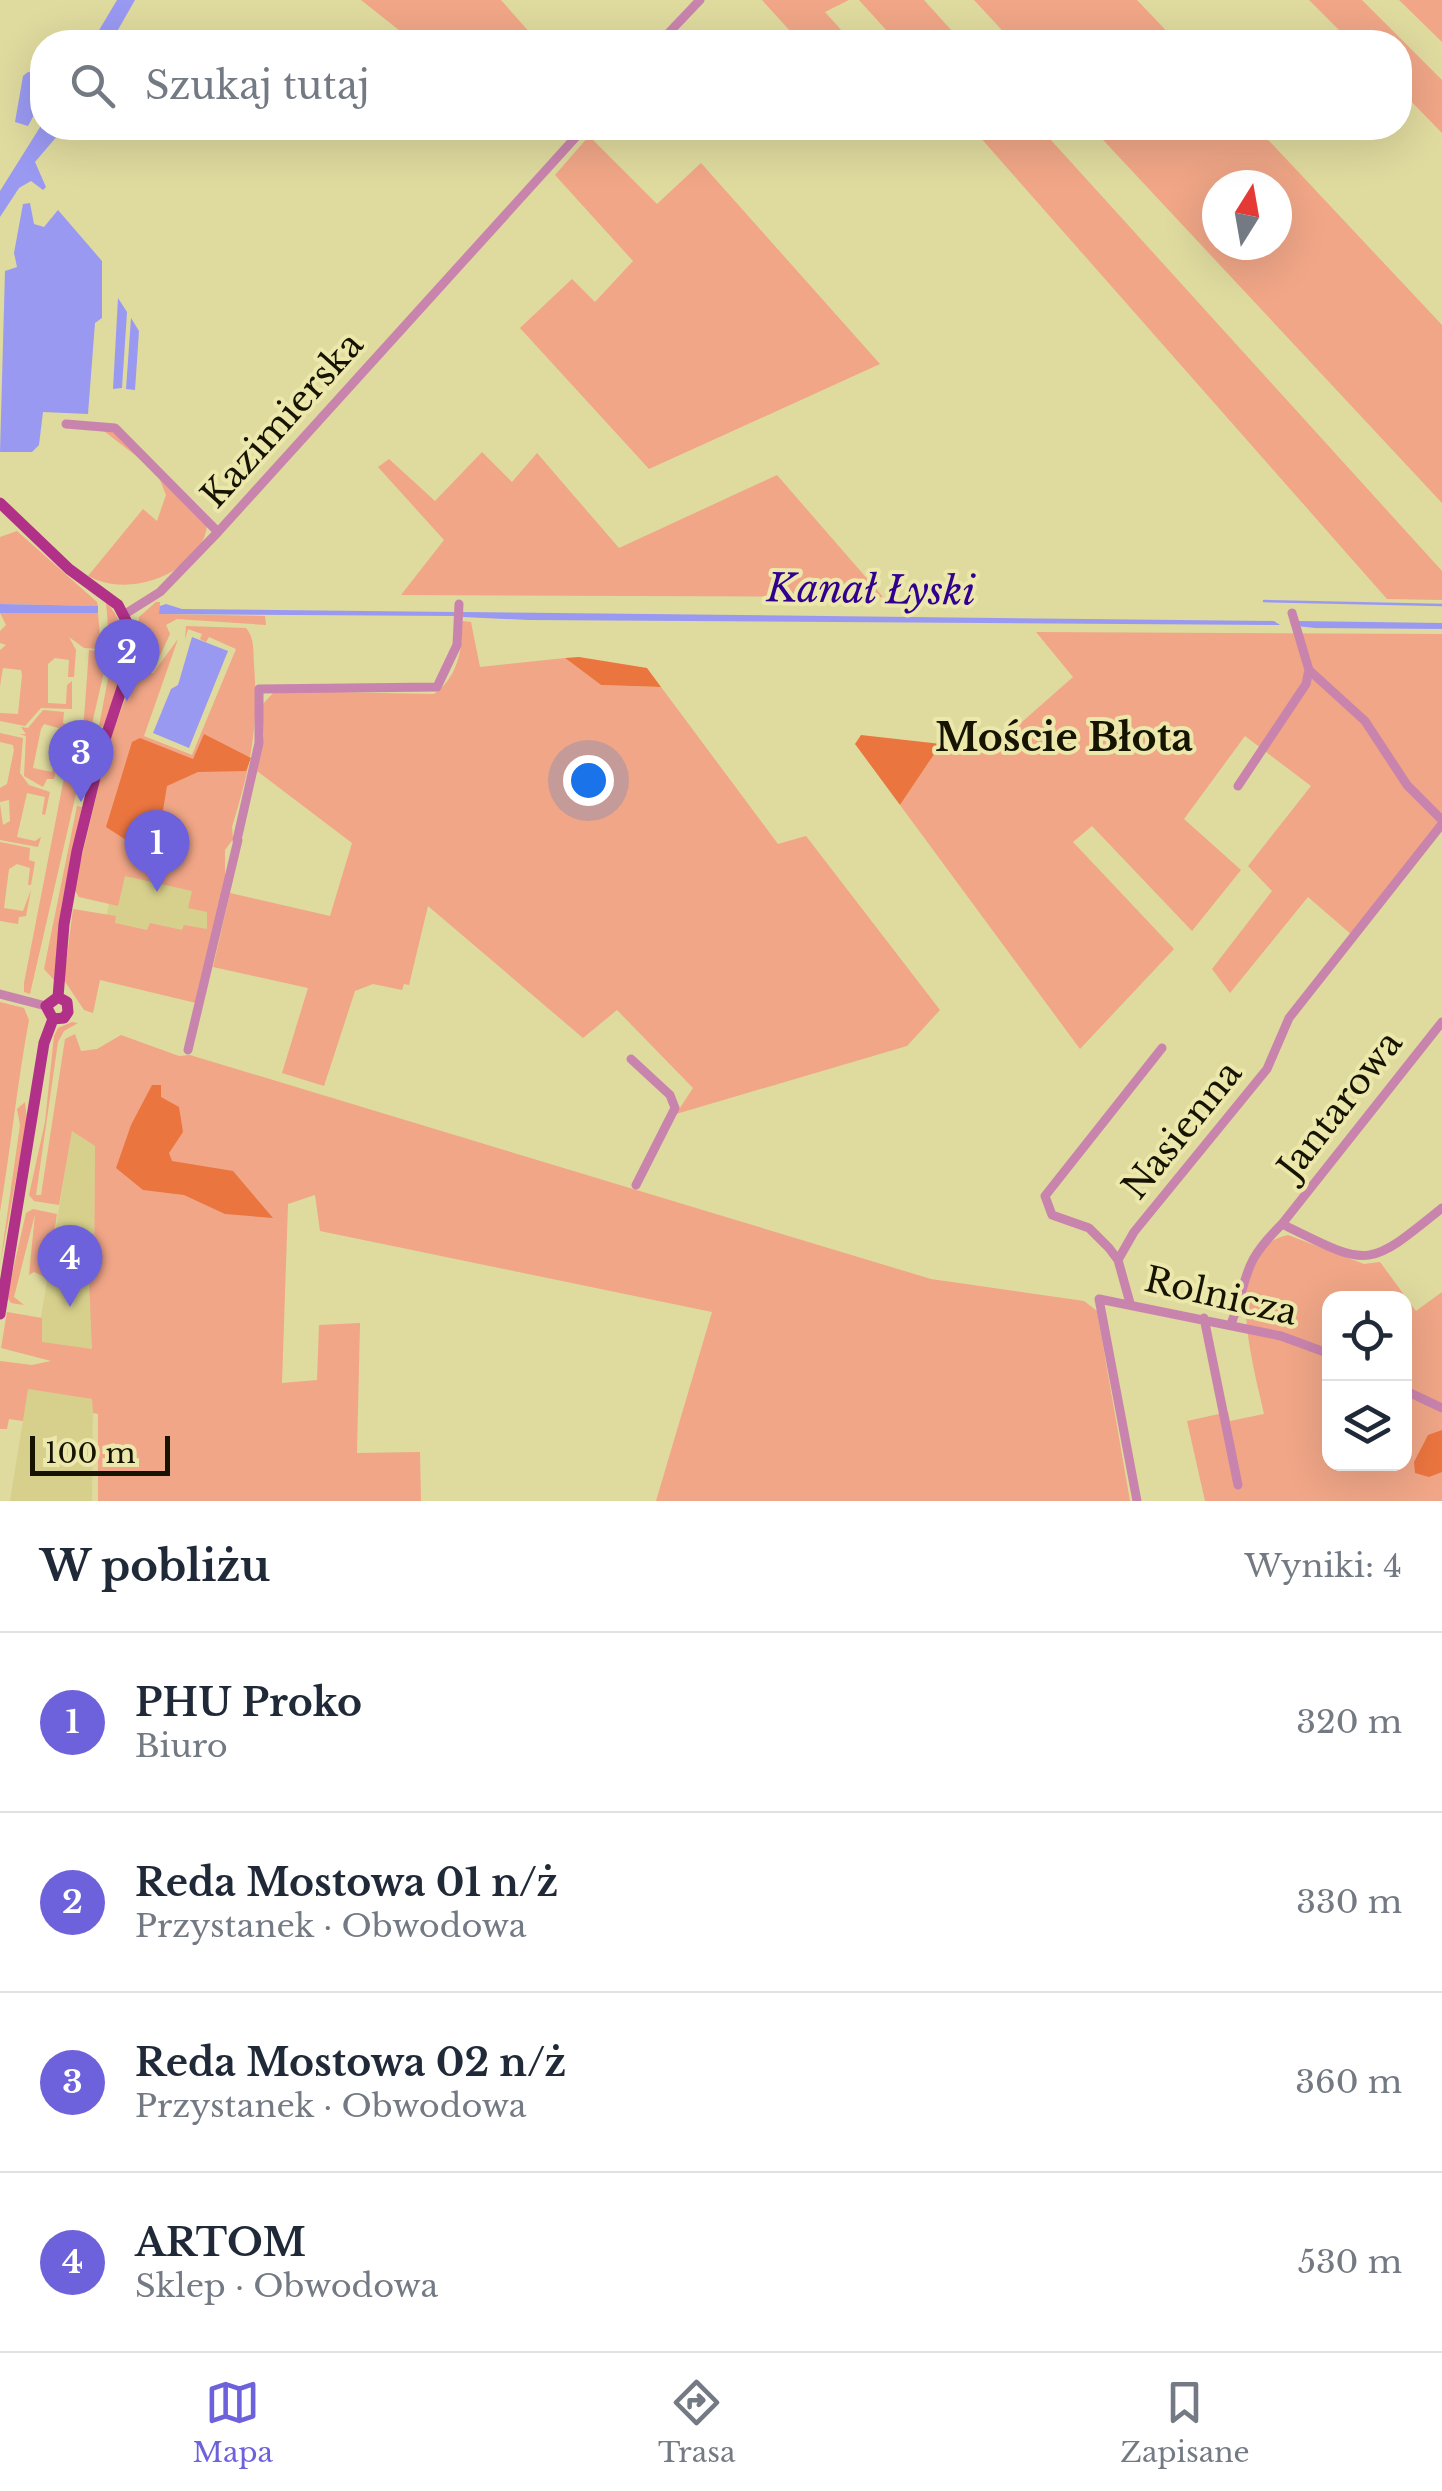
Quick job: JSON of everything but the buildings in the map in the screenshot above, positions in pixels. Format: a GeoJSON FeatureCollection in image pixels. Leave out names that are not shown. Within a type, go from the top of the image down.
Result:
{"type":"FeatureCollection","features":[{"type":"Feature","properties":{"kind":"main road"},"geometry":{"type":"LineString","coordinates":[[0,503],[69,569],[124,614],[132,632],[132,652],[76,850],[58,996],[46,1006],[53,1019],[44,1043],[0,1314]]}},
{"type":"Feature","properties":{"kind":"main road"},"geometry":{"type":"LineString","coordinates":[[53,1019],[64,1018],[68,1012],[66,1002],[58,996]]}},
{"type":"Feature","properties":{"kind":"street"},"geometry":{"type":"LineString","coordinates":[[671,30],[700,0]]}},
{"type":"Feature","properties":{"kind":"street","name":"Kazimierska"},"geometry":{"type":"LineString","coordinates":[[124,614],[160,592],[218,532],[573,140]]}},
{"type":"Feature","properties":{"kind":"street"},"geometry":{"type":"LineString","coordinates":[[66,424],[115,428],[218,532]]}},
{"type":"Feature","properties":{"kind":"street"},"geometry":{"type":"LineString","coordinates":[[188,1050],[260,743],[260,688],[438,688],[457,646],[458,604]]}},
{"type":"Feature","properties":{"kind":"street"},"geometry":{"type":"LineString","coordinates":[[1292,613],[1309,670],[1365,721],[1396,770],[1442,822]]}},
{"type":"Feature","properties":{"kind":"street"},"geometry":{"type":"LineString","coordinates":[[1238,786],[1298,698],[1309,670]]}},
{"type":"Feature","properties":{"kind":"street","name":"Nasienna"},"geometry":{"type":"LineString","coordinates":[[1162,1048],[1045,1196],[1052,1214],[1089,1228],[1118,1260],[1134,1232],[1267,1069],[1281,1032],[1442,822]]}},
{"type":"Feature","properties":{"kind":"street"},"geometry":{"type":"LineString","coordinates":[[0,994],[46,1006]]}},
{"type":"Feature","properties":{"kind":"street","name":"Jantarowa"},"geometry":{"type":"LineString","coordinates":[[1231,1324],[1248,1263],[1442,1022]]}},
{"type":"Feature","properties":{"kind":"street"},"geometry":{"type":"LineString","coordinates":[[631,1058],[670,1095],[675,1108],[636,1185]]}},
{"type":"Feature","properties":{"kind":"street","name":"Jantarowa"},"geometry":{"type":"LineString","coordinates":[[1282,1224],[1342,1254],[1364,1258],[1392,1249],[1442,1208]]}},
{"type":"Feature","properties":{"kind":"street"},"geometry":{"type":"LineString","coordinates":[[1118,1260],[1130,1303]]}},
{"type":"Feature","properties":{"kind":"street","name":"Rolnicza"},"geometry":{"type":"LineString","coordinates":[[1137,1501],[1099,1299],[1231,1324],[1322,1351]]}},
{"type":"Feature","properties":{"kind":"street"},"geometry":{"type":"LineString","coordinates":[[1204,1318],[1238,1485]]}},
{"type":"Feature","properties":{"kind":"street"},"geometry":{"type":"LineString","coordinates":[[1412,1394],[1442,1408]]}},
{"type":"Feature","properties":{"kind":"shaded area"},"geometry":{"type":"Polygon","coordinates":[[[117,0],[135,0],[118,30],[99,30],[117,0]]]}},
{"type":"Feature","properties":{"kind":"shaded area"},"geometry":{"type":"Polygon","coordinates":[[[361,0],[501,0],[527,30],[399,30],[361,0]]]}},
{"type":"Feature","properties":{"kind":"shaded area"},"geometry":{"type":"Polygon","coordinates":[[[762,0],[849,0],[825,12],[841,30],[789,30],[762,0]]]}},
{"type":"Feature","properties":{"kind":"shaded area"},"geometry":{"type":"Polygon","coordinates":[[[859,0],[924,0],[951,30],[886,30],[859,0]]]}},
{"type":"Feature","properties":{"kind":"shaded area"},"geometry":{"type":"Polygon","coordinates":[[[974,0],[1137,0],[1166,30],[1002,30],[974,0]]]}},
{"type":"Feature","properties":{"kind":"shaded area"},"geometry":{"type":"Polygon","coordinates":[[[1309,0],[1362,0],[1392,30],[1339,30],[1309,0]]]}},
{"type":"Feature","properties":{"kind":"shaded area"},"geometry":{"type":"Polygon","coordinates":[[[1399,0],[1442,0],[1442,42],[1399,0]]]}},
{"type":"Feature","properties":{"kind":"shaded area"},"geometry":{"type":"Polygon","coordinates":[[[1412,50],[1442,80],[1442,133],[1412,102],[1412,50]]]}},
{"type":"Feature","properties":{"kind":"shaded area"},"geometry":{"type":"Polygon","coordinates":[[[30,72],[28,126],[15,122],[23,76],[30,72]]]}},
{"type":"Feature","properties":{"kind":"shaded area"},"geometry":{"type":"Polygon","coordinates":[[[32,140],[54,140],[35,162],[46,187],[43,190],[31,181],[19,188],[0,217],[0,191],[32,140]]]}},
{"type":"Feature","properties":{"kind":"shaded area"},"geometry":{"type":"Polygon","coordinates":[[[586,140],[593,140],[657,204],[701,163],[880,364],[649,469],[520,328],[572,279],[595,302],[633,261],[555,175],[586,140]]]}},
{"type":"Feature","properties":{"kind":"shaded area"},"geometry":{"type":"Polygon","coordinates":[[[983,140],[1051,140],[1442,571],[1442,600],[1387,599],[983,140]]]}},
{"type":"Feature","properties":{"kind":"shaded area"},"geometry":{"type":"Polygon","coordinates":[[[1103,140],[1268,140],[1442,325],[1442,503],[1215,260],[1292,260],[1292,170],[1202,170],[1202,246],[1103,140]]]}},
{"type":"Feature","properties":{"kind":"shaded area"},"geometry":{"type":"Polygon","coordinates":[[[30,203],[34,224],[44,227],[58,210],[102,261],[102,318],[95,323],[88,414],[43,412],[39,445],[32,452],[0,452],[5,271],[17,267],[14,253],[23,204],[30,203]]]}},
{"type":"Feature","properties":{"kind":"shaded area"},"geometry":{"type":"Polygon","coordinates":[[[118,298],[127,312],[122,388],[113,389],[118,298]]]}},
{"type":"Feature","properties":{"kind":"shaded area"},"geometry":{"type":"Polygon","coordinates":[[[131,318],[139,331],[135,390],[126,389],[131,318]]]}},
{"type":"Feature","properties":{"kind":"shaded area"},"geometry":{"type":"Polygon","coordinates":[[[93,426],[114,430],[149,466],[100,428],[92,430],[93,426]]]}},
{"type":"Feature","properties":{"kind":"shaded area"},"geometry":{"type":"Polygon","coordinates":[[[482,452],[512,482],[537,453],[619,548],[777,475],[883,597],[401,595],[444,540],[378,467],[389,459],[435,501],[482,452]]]}},
{"type":"Feature","properties":{"kind":"shaded area"},"geometry":{"type":"Polygon","coordinates":[[[158,475],[207,525],[203,541],[180,567],[145,582],[106,583],[88,576],[143,509],[157,521],[166,495],[158,475]]]}},
{"type":"Feature","properties":{"kind":"shaded area"},"geometry":{"type":"Polygon","coordinates":[[[17,531],[98,606],[0,604],[0,537],[17,531]]]}},
{"type":"Feature","properties":{"kind":"shaded area"},"geometry":{"type":"Polygon","coordinates":[[[106,602],[117,617],[125,647],[120,679],[103,727],[99,726],[111,663],[106,602]]]}},
{"type":"Feature","properties":{"kind":"shaded area"},"geometry":{"type":"Polygon","coordinates":[[[160,602],[160,614],[265,616],[266,625],[177,619],[166,625],[170,634],[157,662],[147,669],[135,667],[139,617],[160,602]]]}},
{"type":"Feature","properties":{"kind":"shaded area"},"geometry":{"type":"Polygon","coordinates":[[[0,604],[98,606],[98,613],[0,613],[0,604]]]}},
{"type":"Feature","properties":{"kind":"shaded area"},"geometry":{"type":"Polygon","coordinates":[[[160,606],[182,609],[454,612],[454,616],[159,614],[160,606]]]}},
{"type":"Feature","properties":{"kind":"shaded area"},"geometry":{"type":"Polygon","coordinates":[[[462,612],[1274,621],[1280,625],[528,620],[463,617],[462,612]]]}},
{"type":"Feature","properties":{"kind":"shaded area"},"geometry":{"type":"Polygon","coordinates":[[[0,613],[98,613],[101,649],[84,648],[69,637],[76,650],[74,677],[68,677],[69,660],[55,658],[48,664],[48,703],[66,704],[67,685],[72,681],[72,709],[41,708],[25,726],[0,721],[0,713],[18,714],[22,675],[21,670],[3,668],[0,686],[0,650],[6,645],[0,643],[0,631],[6,625],[0,613]]]}},
{"type":"Feature","properties":{"kind":"shaded area"},"geometry":{"type":"Polygon","coordinates":[[[462,621],[471,622],[480,667],[565,658],[601,685],[661,687],[778,844],[806,836],[940,1010],[907,1046],[676,1114],[693,1088],[617,1010],[583,1038],[428,906],[409,985],[404,984],[402,990],[373,984],[355,991],[324,1086],[282,1073],[308,988],[213,967],[230,893],[330,916],[352,843],[257,771],[264,736],[262,705],[275,691],[434,694],[449,679],[457,662],[462,621]]]}},
{"type":"Feature","properties":{"kind":"shaded area"},"geometry":{"type":"Polygon","coordinates":[[[1297,621],[1442,623],[1442,629],[1315,628],[1297,626],[1297,621]]]}},
{"type":"Feature","properties":{"kind":"shaded area"},"geometry":{"type":"Polygon","coordinates":[[[186,626],[246,628],[253,645],[255,688],[248,766],[232,827],[233,839],[225,850],[225,880],[196,1003],[100,980],[93,1013],[84,1010],[64,980],[73,909],[116,916],[115,923],[147,930],[150,923],[182,930],[184,925],[207,929],[207,912],[188,908],[192,891],[125,876],[118,906],[79,897],[74,889],[111,735],[135,675],[153,673],[178,639],[144,736],[192,755],[236,649],[209,637],[206,642],[200,639],[202,634],[188,629],[185,640],[186,626]]]}},
{"type":"Feature","properties":{"kind":"shaded area"},"geometry":{"type":"Polygon","coordinates":[[[1036,632],[1442,634],[1442,818],[1352,935],[1308,897],[1230,993],[1212,969],[1272,891],[1248,866],[1311,786],[1245,736],[1184,819],[1241,870],[1192,931],[1092,826],[1073,842],[1174,949],[1080,1049],[900,805],[941,744],[990,750],[1073,677],[1036,632]]]}},
{"type":"Feature","properties":{"kind":"shaded area"},"geometry":{"type":"Polygon","coordinates":[[[192,637],[228,651],[189,748],[153,733],[171,689],[178,685],[192,637]]]}},
{"type":"Feature","properties":{"kind":"shaded area"},"geometry":{"type":"Polygon","coordinates":[[[89,650],[104,652],[106,663],[30,994],[24,992],[24,983],[64,778],[84,718],[89,650]]]}},
{"type":"Feature","properties":{"kind":"shaded area"},"geometry":{"type":"Polygon","coordinates":[[[565,658],[647,668],[661,687],[601,685],[565,658]]]}},
{"type":"Feature","properties":{"kind":"shaded area"},"geometry":{"type":"Polygon","coordinates":[[[43,710],[64,712],[63,723],[68,725],[61,747],[62,729],[44,724],[41,729],[33,768],[52,772],[56,753],[61,751],[54,779],[47,779],[43,787],[24,776],[26,736],[20,734],[26,734],[21,727],[28,728],[43,710]]]}},
{"type":"Feature","properties":{"kind":"shaded area"},"geometry":{"type":"Polygon","coordinates":[[[0,733],[23,738],[20,773],[29,785],[50,792],[45,815],[45,797],[27,793],[17,837],[35,841],[41,837],[38,847],[0,840],[0,804],[3,825],[10,821],[9,800],[0,802],[0,788],[7,784],[14,750],[13,745],[0,742],[0,733]]]}},
{"type":"Feature","properties":{"kind":"shaded area"},"geometry":{"type":"Polygon","coordinates":[[[204,734],[251,758],[246,771],[198,772],[167,786],[157,846],[140,849],[106,827],[132,742],[140,738],[193,759],[204,734]]]}},
{"type":"Feature","properties":{"kind":"shaded area"},"geometry":{"type":"Polygon","coordinates":[[[861,735],[941,744],[900,805],[855,744],[861,735]]]}},
{"type":"Feature","properties":{"kind":"shaded area"},"geometry":{"type":"Polygon","coordinates":[[[77,806],[82,807],[62,903],[54,980],[44,969],[77,806]]]}},
{"type":"Feature","properties":{"kind":"shaded area"},"geometry":{"type":"Polygon","coordinates":[[[0,842],[30,848],[29,860],[35,862],[31,885],[30,868],[17,864],[9,869],[4,908],[23,911],[31,890],[26,916],[19,917],[18,924],[0,921],[0,842]]]}},
{"type":"Feature","properties":{"kind":"shaded area"},"geometry":{"type":"Polygon","coordinates":[[[116,866],[216,889],[199,964],[102,941],[116,866]]]}},
{"type":"Feature","properties":{"kind":"shaded area"},"geometry":{"type":"Polygon","coordinates":[[[0,1002],[24,1008],[29,1020],[0,1212],[0,1002]]]}},
{"type":"Feature","properties":{"kind":"shaded area"},"geometry":{"type":"Polygon","coordinates":[[[78,1023],[64,1031],[58,1042],[36,1195],[41,1195],[65,1039],[75,1034],[81,1051],[97,1049],[121,1035],[179,1056],[190,1055],[931,1279],[1084,1301],[1097,1311],[1130,1501],[656,1501],[712,1312],[320,1231],[315,1195],[288,1204],[282,1383],[317,1380],[319,1325],[360,1323],[357,1453],[420,1452],[421,1501],[98,1501],[98,1414],[93,1413],[92,1399],[28,1389],[23,1421],[9,1419],[7,1429],[0,1429],[0,1361],[32,1365],[51,1361],[1,1348],[7,1312],[42,1318],[42,1342],[92,1349],[89,1281],[55,1276],[54,1281],[34,1272],[29,1275],[35,1214],[14,1297],[24,1305],[11,1303],[7,1297],[26,1213],[33,1209],[57,1214],[49,1267],[94,1276],[95,1146],[72,1131],[59,1205],[34,1201],[29,1195],[45,1122],[54,1036],[58,1028],[78,1023]]]}},
{"type":"Feature","properties":{"kind":"shaded area"},"geometry":{"type":"Polygon","coordinates":[[[152,1085],[161,1085],[161,1097],[179,1107],[183,1132],[169,1153],[172,1161],[233,1171],[273,1218],[225,1214],[184,1195],[143,1190],[116,1168],[131,1125],[152,1085]]]}},
{"type":"Feature","properties":{"kind":"shaded area"},"geometry":{"type":"Polygon","coordinates":[[[25,1102],[27,1120],[0,1265],[20,1125],[17,1109],[25,1102]]]}},
{"type":"Feature","properties":{"kind":"shaded area"},"geometry":{"type":"Polygon","coordinates":[[[72,1130],[95,1146],[93,1355],[36,1347],[72,1130]]]}},
{"type":"Feature","properties":{"kind":"shaded area"},"geometry":{"type":"Polygon","coordinates":[[[1288,1235],[1364,1264],[1380,1262],[1401,1291],[1322,1291],[1322,1471],[1412,1471],[1412,1306],[1416,1311],[1442,1292],[1442,1501],[1205,1501],[1187,1421],[1228,1412],[1230,1421],[1264,1414],[1246,1313],[1253,1263],[1266,1245],[1288,1235]]]}},
{"type":"Feature","properties":{"kind":"shaded area"},"geometry":{"type":"Polygon","coordinates":[[[28,1389],[93,1399],[92,1501],[10,1501],[28,1389]]]}},
{"type":"Feature","properties":{"kind":"shaded area"},"geometry":{"type":"Polygon","coordinates":[[[1442,1430],[1442,1472],[1429,1477],[1415,1473],[1414,1462],[1428,1435],[1442,1430]]]}},
{"type":"Feature","properties":{"kind":"waterway"},"geometry":{"type":"LineString","coordinates":[[1264,601],[1442,605]]}},
{"type":"Feature","properties":{"kind":"place","name":"Reda Mostowa 01 n/ż"},"geometry":{"type":"Point","coordinates":[127,701]}},
{"type":"Feature","properties":{"kind":"place","name":"Reda Mostowa 02 n/ż"},"geometry":{"type":"Point","coordinates":[81,802]}},
{"type":"Feature","properties":{"kind":"place","name":"PHU Proko"},"geometry":{"type":"Point","coordinates":[157,892]}},
{"type":"Feature","properties":{"kind":"place","name":"ARTOM"},"geometry":{"type":"Point","coordinates":[70,1307]}},
{"type":"Feature","properties":{"kind":"district","name":"Moście Błota"},"geometry":{"type":"Point","coordinates":[1064,738]}},
{"type":"Feature","properties":{"kind":"water label","name":"Kanał Łyski"},"geometry":{"type":"Point","coordinates":[871,590]}}]}
